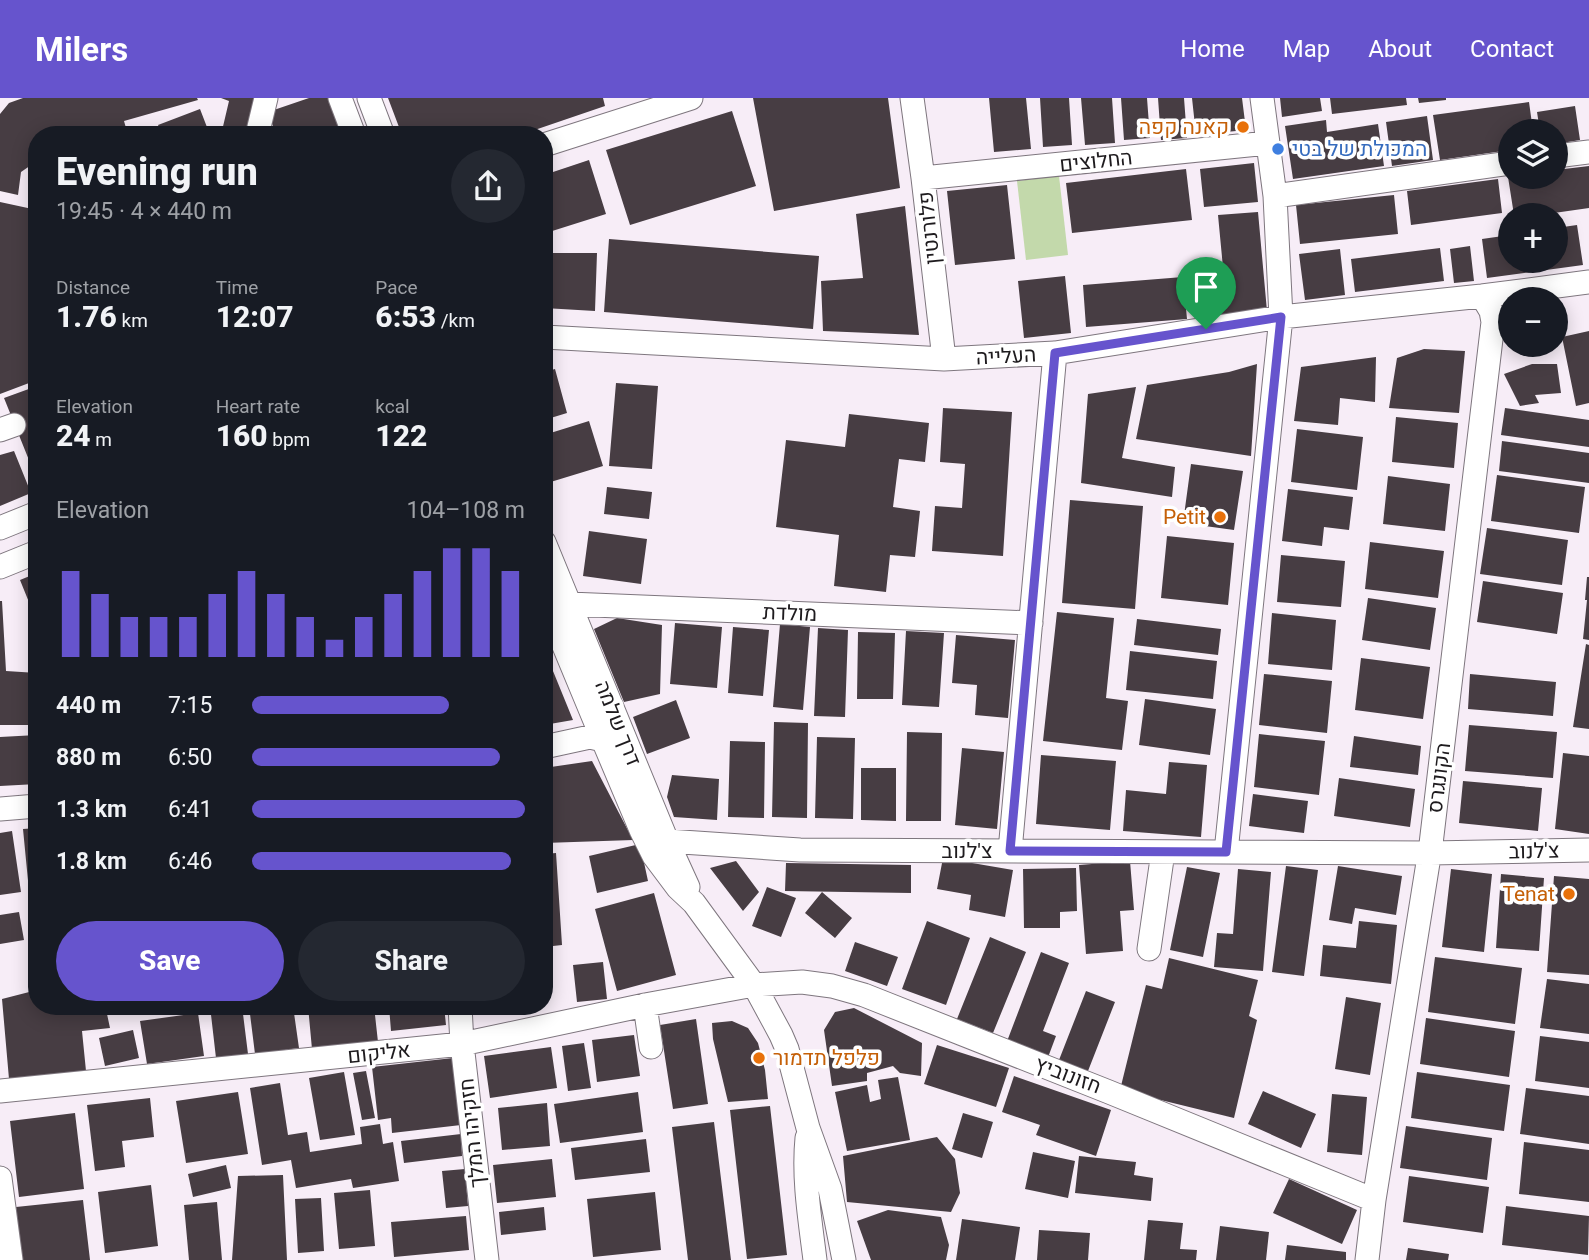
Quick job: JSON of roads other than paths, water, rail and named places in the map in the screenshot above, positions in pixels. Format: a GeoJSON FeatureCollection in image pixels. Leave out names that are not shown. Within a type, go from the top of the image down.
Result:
{"type":"FeatureCollection","features":[{"type":"Feature","properties":{"kind":"street"},"geometry":{"type":"LineString","coordinates":[[259,126],[266,98]]}},
{"type":"Feature","properties":{"kind":"street"},"geometry":{"type":"LineString","coordinates":[[340,98],[351,126]]}},
{"type":"Feature","properties":{"kind":"street"},"geometry":{"type":"LineString","coordinates":[[369,98],[380,126]]}},
{"type":"Feature","properties":{"kind":"street"},"geometry":{"type":"LineString","coordinates":[[553,142],[691,98]]}},
{"type":"Feature","properties":{"kind":"street","name":"פלורנטין"},"geometry":{"type":"LineString","coordinates":[[912,98],[944,359]]}},
{"type":"Feature","properties":{"kind":"street"},"geometry":{"type":"LineString","coordinates":[[1226,852],[1281,317],[1275,196],[1262,98]]}},
{"type":"Feature","properties":{"kind":"street","name":"החלוצים"},"geometry":{"type":"LineString","coordinates":[[923,178],[1268,143]]}},
{"type":"Feature","properties":{"kind":"street"},"geometry":{"type":"LineString","coordinates":[[1568,155],[1589,152]]}},
{"type":"Feature","properties":{"kind":"street"},"geometry":{"type":"LineString","coordinates":[[1275,196],[1498,165]]}},
{"type":"Feature","properties":{"kind":"street","name":"העלייה"},"geometry":{"type":"LineString","coordinates":[[553,337],[944,359],[1055,353],[1281,317],[1589,282]]}},
{"type":"Feature","properties":{"kind":"street","name":"הקונגרס"},"geometry":{"type":"LineString","coordinates":[[1367,1260],[1374,1200],[1430,853],[1493,322],[1491,311],[1482,296]]}},
{"type":"Feature","properties":{"kind":"street"},"geometry":{"type":"LineString","coordinates":[[1010,851],[1055,353]]}},
{"type":"Feature","properties":{"kind":"street"},"geometry":{"type":"LineString","coordinates":[[0,528],[28,517]]}},
{"type":"Feature","properties":{"kind":"street"},"geometry":{"type":"LineString","coordinates":[[0,567],[28,556]]}},
{"type":"Feature","properties":{"kind":"street","name":"מולדת"},"geometry":{"type":"LineString","coordinates":[[555,605],[1031,622]]}},
{"type":"Feature","properties":{"kind":"street","name":"דרך שלמה"},"geometry":{"type":"LineString","coordinates":[[555,605],[603,740],[641,830],[660,865],[694,903],[754,985],[787,1049],[808,1128],[830,1189],[844,1260]]}},
{"type":"Feature","properties":{"kind":"street","name":"דרך שלמה"},"geometry":{"type":"LineString","coordinates":[[555,605],[694,903]]}},
{"type":"Feature","properties":{"kind":"street"},"geometry":{"type":"LineString","coordinates":[[553,745],[590,737],[603,740]]}},
{"type":"Feature","properties":{"kind":"street"},"geometry":{"type":"LineString","coordinates":[[0,809],[28,807]]}},
{"type":"Feature","properties":{"kind":"street","name":"צ'לנוב"},"geometry":{"type":"LineString","coordinates":[[641,830],[667,841],[800,850],[1430,853],[1589,850]]}},
{"type":"Feature","properties":{"kind":"street"},"geometry":{"type":"LineString","coordinates":[[1149,950],[1163,852]]}},
{"type":"Feature","properties":{"kind":"street","name":"חזונוביץ"},"geometry":{"type":"LineString","coordinates":[[754,985],[802,982],[832,986],[864,995],[1374,1200]]}},
{"type":"Feature","properties":{"kind":"street","name":"אליקום"},"geometry":{"type":"LineString","coordinates":[[0,1091],[463,1044],[754,985]]}},
{"type":"Feature","properties":{"kind":"street"},"geometry":{"type":"LineString","coordinates":[[645,1005],[651,1046]]}},
{"type":"Feature","properties":{"kind":"street","name":"חזקיהו המלך"},"geometry":{"type":"LineString","coordinates":[[461,1015],[487,1260]]}},
{"type":"Feature","properties":{"kind":"street","name":"דרך שלמה"},"geometry":{"type":"LineString","coordinates":[[808,1128],[805,1158],[815,1260]]}},
{"type":"Feature","properties":{"kind":"street"},"geometry":{"type":"LineString","coordinates":[[0,1178],[11,1260]]}},
{"type":"Feature","properties":{"kind":"street"},"geometry":{"type":"LineString","coordinates":[[804,1260],[811,1248],[812,1236]]}},
{"type":"Feature","properties":{"kind":"place","name":"קאנה קפה"},"geometry":{"type":"Point","coordinates":[1243,127]}},
{"type":"Feature","properties":{"kind":"place","name":"המכולת של בטי"},"geometry":{"type":"Point","coordinates":[1278,149]}},
{"type":"Feature","properties":{"kind":"place","name":"Petit"},"geometry":{"type":"Point","coordinates":[1220,517]}},
{"type":"Feature","properties":{"kind":"place","name":"Tenat"},"geometry":{"type":"Point","coordinates":[1569,894]}},
{"type":"Feature","properties":{"kind":"place","name":"פלפל תדמור"},"geometry":{"type":"Point","coordinates":[759,1058]}}]}
